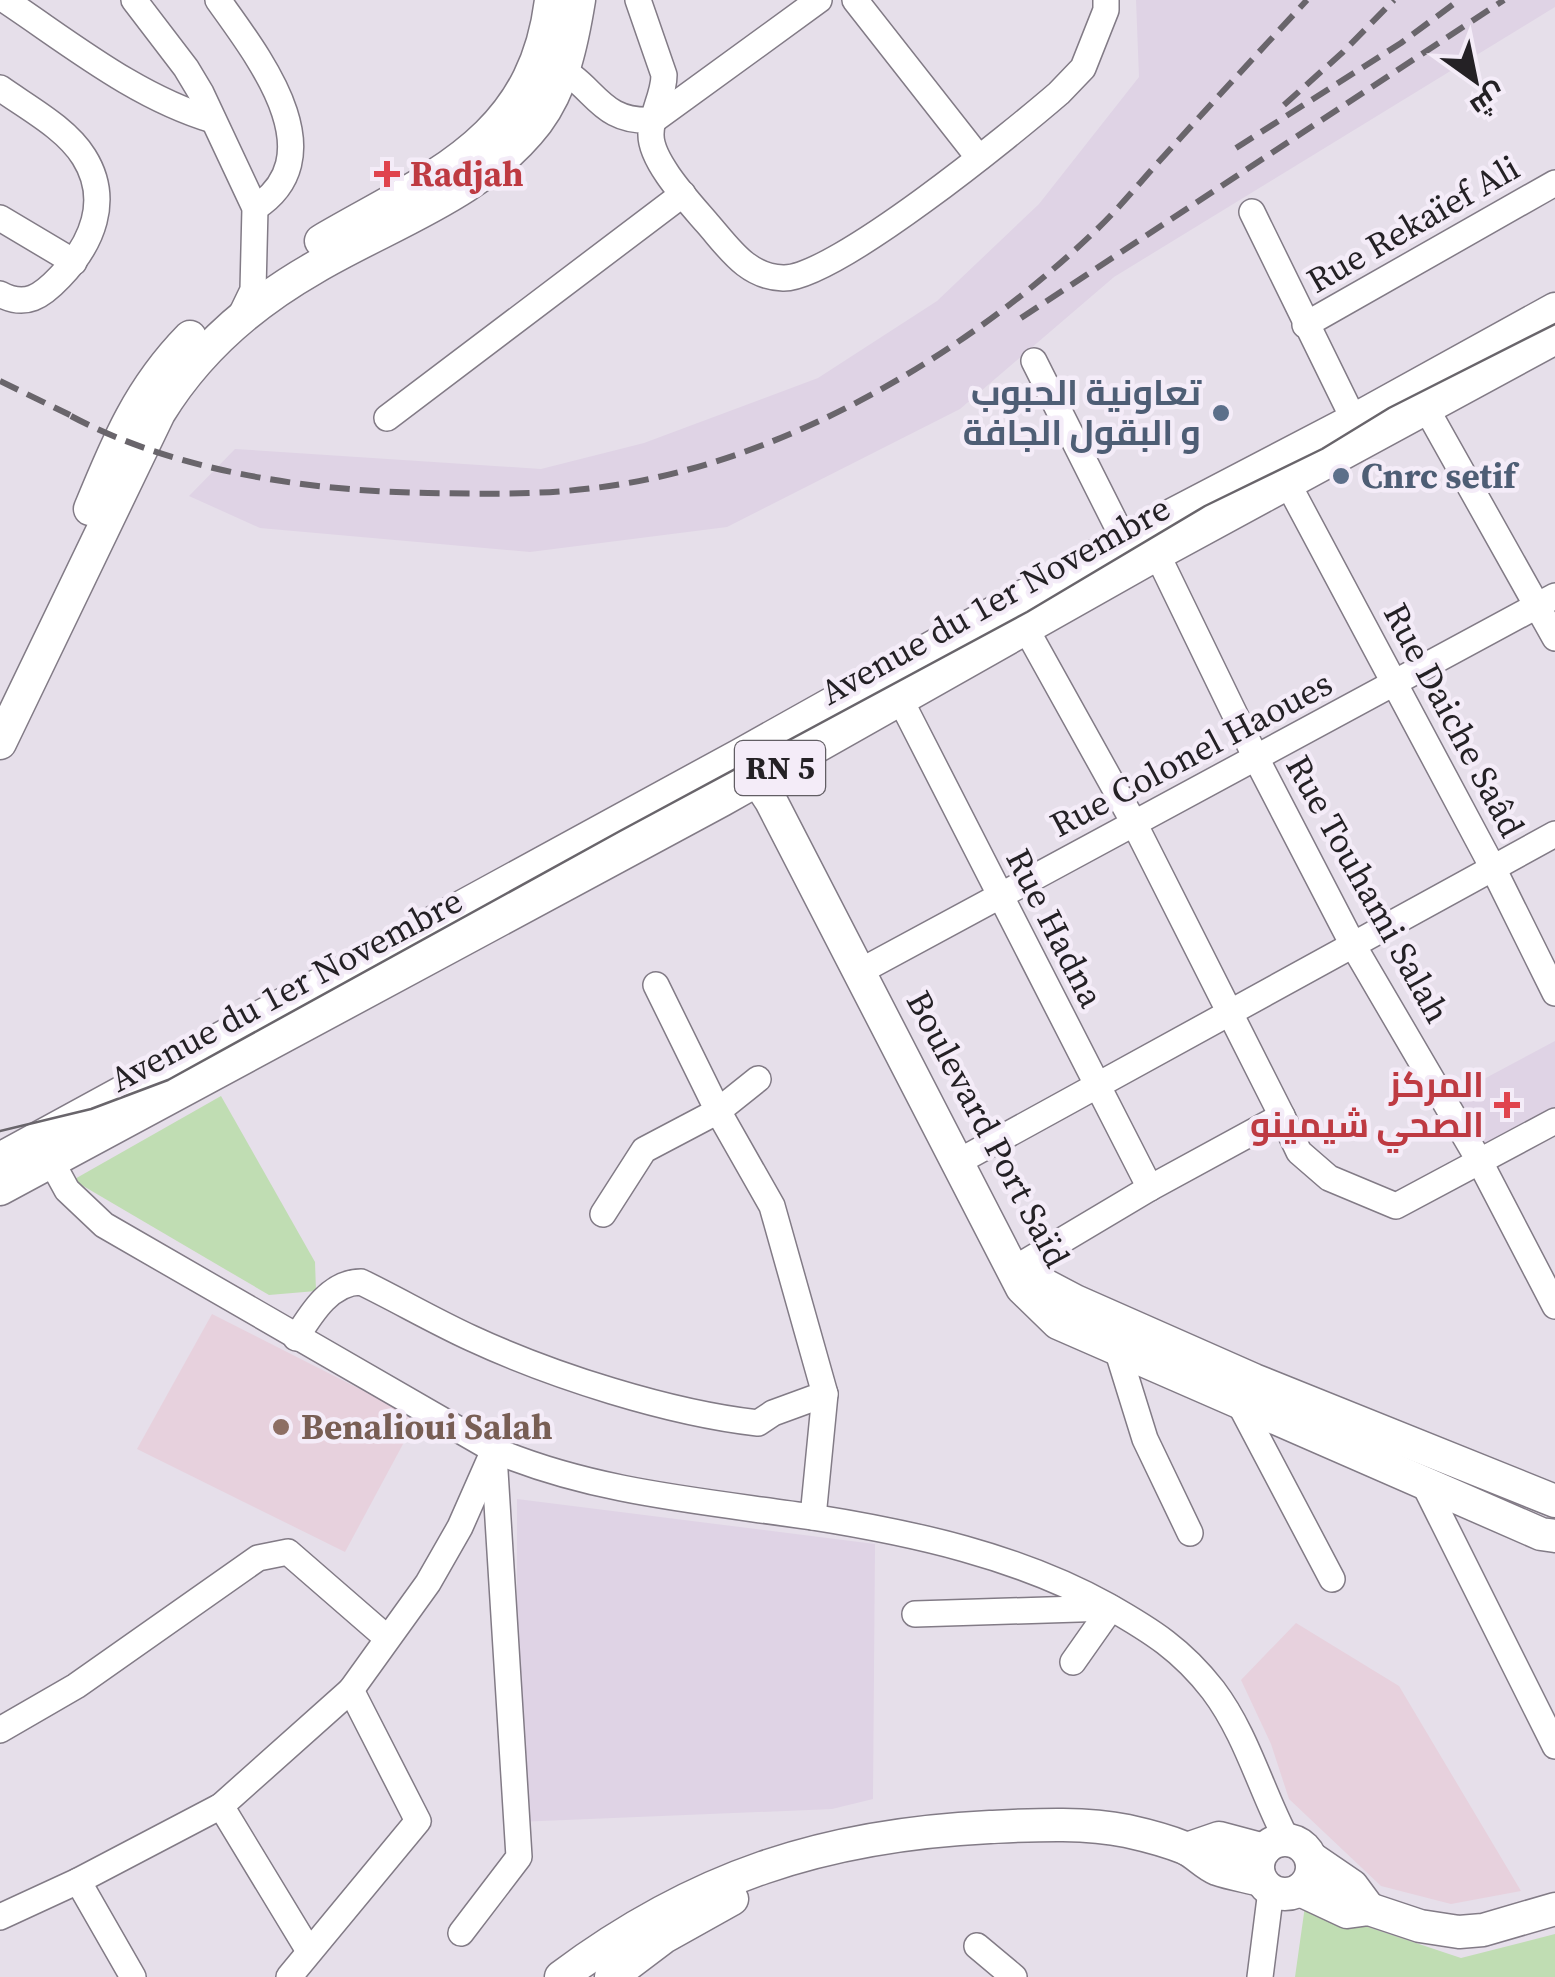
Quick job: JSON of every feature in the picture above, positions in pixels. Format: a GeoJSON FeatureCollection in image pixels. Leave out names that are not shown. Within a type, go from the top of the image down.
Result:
{"type":"FeatureCollection","features":[{"type":"Feature","properties":{"kind":"main road"},"geometry":{"type":"LineString","coordinates":[[0,694],[78,537],[140,398],[177,350],[253,280],[466,155],[492,134],[550,66],[550,0]]}},
{"type":"Feature","properties":{"kind":"main road"},"geometry":{"type":"LineString","coordinates":[[0,743],[159,413],[188,369],[272,293],[458,192],[504,157],[536,122],[550,66],[579,0]]}},
{"type":"Feature","properties":{"kind":"main road","name":"Avenue du 1er Novembre"},"geometry":{"type":"LineString","coordinates":[[0,1189],[45,1151],[749,768],[1124,540],[1555,310]]}},
{"type":"Feature","properties":{"kind":"main road","name":"Avenue du 1er Novembre"},"geometry":{"type":"LineString","coordinates":[[749,768],[900,699],[1287,482],[1555,338]]}},
{"type":"Feature","properties":{"kind":"main road","name":"Boulevard Port Saïd"},"geometry":{"type":"LineString","coordinates":[[749,768],[1022,1288],[1058,1322],[1423,1482],[1550,1543]]}},
{"type":"Feature","properties":{"kind":"main road","name":"Avenue du 1er Novembre"},"geometry":{"type":"LineString","coordinates":[[0,1159],[45,1151]]}},
{"type":"Feature","properties":{"kind":"main road"},"geometry":{"type":"LineString","coordinates":[[1014,1269],[1075,1301],[1213,1362],[1555,1501]]}},
{"type":"Feature","properties":{"kind":"main road"},"geometry":{"type":"LineString","coordinates":[[561,1977],[621,1935],[714,1884],[763,1865],[834,1848],[944,1830],[1038,1825],[1124,1830],[1187,1849],[1219,1838],[1282,1868],[1352,1886],[1369,1909],[1420,1926],[1459,1932],[1484,1930],[1555,1909]]}},
{"type":"Feature","properties":{"kind":"main road"},"geometry":{"type":"LineString","coordinates":[[611,1977],[664,1938],[732,1898],[834,1848]]}},
{"type":"Feature","properties":{"kind":"street"},"geometry":{"type":"LineString","coordinates":[[5,0],[144,92],[213,120]]}},
{"type":"Feature","properties":{"kind":"street"},"geometry":{"type":"LineString","coordinates":[[134,0],[186,68],[255,208],[253,280],[250,299],[239,320]]}},
{"type":"Feature","properties":{"kind":"street"},"geometry":{"type":"LineString","coordinates":[[218,0],[277,90],[290,133],[285,176],[278,190],[255,208]]}},
{"type":"Feature","properties":{"kind":"street"},"geometry":{"type":"LineString","coordinates":[[638,0],[664,75],[650,136],[658,160],[747,268],[787,278],[816,269],[888,225],[979,158],[1075,78],[1090,55],[1106,0]]}},
{"type":"Feature","properties":{"kind":"street"},"geometry":{"type":"LineString","coordinates":[[550,66],[626,121],[654,120],[820,0]]}},
{"type":"Feature","properties":{"kind":"street"},"geometry":{"type":"LineString","coordinates":[[855,0],[979,158]]}},
{"type":"Feature","properties":{"kind":"street"},"geometry":{"type":"LineString","coordinates":[[0,88],[74,143],[92,175],[97,212],[85,247],[36,298],[16,300],[0,294]]}},
{"type":"Feature","properties":{"kind":"street","name":"Rue Rekaïef Ali"},"geometry":{"type":"LineString","coordinates":[[1306,325],[1555,183]]}},
{"type":"Feature","properties":{"kind":"street"},"geometry":{"type":"LineString","coordinates":[[387,418],[683,194]]}},
{"type":"Feature","properties":{"kind":"street"},"geometry":{"type":"LineString","coordinates":[[1252,212],[1354,420]]}},
{"type":"Feature","properties":{"kind":"street"},"geometry":{"type":"LineString","coordinates":[[0,218],[74,262]]}},
{"type":"Feature","properties":{"kind":"street"},"geometry":{"type":"LineString","coordinates":[[1034,361],[1124,540]]}},
{"type":"Feature","properties":{"kind":"street"},"geometry":{"type":"LineString","coordinates":[[1426,408],[1547,600],[1555,638]]}},
{"type":"Feature","properties":{"kind":"street","name":"Rue Daiche Saâd"},"geometry":{"type":"LineString","coordinates":[[1287,482],[1493,868],[1555,993]]}},
{"type":"Feature","properties":{"kind":"street","name":"Rue Touhami Salah"},"geometry":{"type":"LineString","coordinates":[[1158,554],[1256,758],[1353,944],[1480,1162],[1555,1306]]}},
{"type":"Feature","properties":{"kind":"street","name":"Rue Colonel Haoues"},"geometry":{"type":"LineString","coordinates":[[859,972],[1547,600]]}},
{"type":"Feature","properties":{"kind":"street"},"geometry":{"type":"LineString","coordinates":[[1025,627],[1134,823],[1299,1152],[1329,1178],[1396,1206],[1555,1121]]}},
{"type":"Feature","properties":{"kind":"street","name":"Rue Hadna"},"geometry":{"type":"LineString","coordinates":[[900,699],[1150,1188]]}},
{"type":"Feature","properties":{"kind":"street"},"geometry":{"type":"LineString","coordinates":[[958,1162],[1555,834]]}},
{"type":"Feature","properties":{"kind":"street"},"geometry":{"type":"LineString","coordinates":[[656,985],[718,1110],[772,1206],[825,1394],[813,1518]]}},
{"type":"Feature","properties":{"kind":"street"},"geometry":{"type":"LineString","coordinates":[[602,1214],[644,1150],[718,1110],[758,1079]]}},
{"type":"Feature","properties":{"kind":"street"},"geometry":{"type":"LineString","coordinates":[[1014,1269],[1282,1116]]}},
{"type":"Feature","properties":{"kind":"street"},"geometry":{"type":"LineString","coordinates":[[45,1151],[67,1190],[104,1225],[494,1450],[535,1468],[636,1493],[907,1534],[1070,1584],[1175,1646],[1215,1692],[1246,1744],[1271,1810],[1282,1868],[1260,1977]]}},
{"type":"Feature","properties":{"kind":"street"},"geometry":{"type":"LineString","coordinates":[[296,1338],[330,1294],[342,1284],[361,1282],[471,1338],[526,1360],[714,1418],[758,1423],[773,1413],[825,1394]]}},
{"type":"Feature","properties":{"kind":"street"},"geometry":{"type":"LineString","coordinates":[[1117,1348],[1145,1439],[1190,1533]]}},
{"type":"Feature","properties":{"kind":"street"},"geometry":{"type":"LineString","coordinates":[[1213,1362],[1332,1578]]}},
{"type":"Feature","properties":{"kind":"street"},"geometry":{"type":"LineString","coordinates":[[0,1917],[220,1806],[351,1690],[428,1582],[460,1527],[494,1450]]}},
{"type":"Feature","properties":{"kind":"street"},"geometry":{"type":"LineString","coordinates":[[461,1932],[519,1857],[494,1450]]}},
{"type":"Feature","properties":{"kind":"street"},"geometry":{"type":"LineString","coordinates":[[1423,1482],[1555,1746]]}},
{"type":"Feature","properties":{"kind":"street"},"geometry":{"type":"LineString","coordinates":[[0,1730],[76,1686],[258,1558],[288,1552],[388,1638]]}},
{"type":"Feature","properties":{"kind":"street"},"geometry":{"type":"LineString","coordinates":[[915,1614],[1111,1608]]}},
{"type":"Feature","properties":{"kind":"street"},"geometry":{"type":"LineString","coordinates":[[1073,1662],[1111,1608]]}},
{"type":"Feature","properties":{"kind":"street"},"geometry":{"type":"LineString","coordinates":[[289,1977],[418,1820],[351,1690]]}},
{"type":"Feature","properties":{"kind":"street"},"geometry":{"type":"LineString","coordinates":[[220,1806],[309,1951]]}},
{"type":"Feature","properties":{"kind":"street"},"geometry":{"type":"LineString","coordinates":[[78,1881],[134,1977]]}},
{"type":"Feature","properties":{"kind":"street"},"geometry":{"type":"LineString","coordinates":[[977,1946],[1014,1977]]}},
{"type":"Feature","properties":{"kind":"shaded area"},"geometry":{"type":"Polygon","coordinates":[[[1136,0],[1555,0],[1555,7],[1114,277],[960,409],[727,527],[530,552],[260,528],[189,496],[235,449],[541,469],[644,443],[818,378],[937,301],[1039,204],[1139,77],[1136,0]]]}},
{"type":"Feature","properties":{"kind":"shaded area","name":"المركز الصحي شيمينو"},"geometry":{"type":"Polygon","coordinates":[[[1555,1041],[1555,1114],[1483,1154],[1454,1095],[1555,1041]]]}},
{"type":"Feature","properties":{"kind":"shaded area","name":"Benalioui Salah"},"geometry":{"type":"Polygon","coordinates":[[[212,1314],[417,1418],[345,1552],[137,1449],[212,1314]]]}},
{"type":"Feature","properties":{"kind":"shaded area"},"geometry":{"type":"Polygon","coordinates":[[[517,1499],[875,1544],[873,1799],[832,1809],[517,1822],[517,1499]]]}},
{"type":"Feature","properties":{"kind":"shaded area"},"geometry":{"type":"Polygon","coordinates":[[[1296,1623],[1399,1686],[1521,1891],[1451,1904],[1381,1886],[1289,1799],[1271,1744],[1241,1680],[1296,1623]]]}},
{"type":"Feature","properties":{"kind":"green space"},"geometry":{"type":"Polygon","coordinates":[[[221,1096],[315,1262],[316,1291],[269,1295],[73,1180],[221,1096]]]}},
{"type":"Feature","properties":{"kind":"green space"},"geometry":{"type":"Polygon","coordinates":[[[1305,1906],[1461,1958],[1555,1934],[1555,1977],[1295,1977],[1305,1906]]]}},
{"type":"Feature","properties":{"kind":"tram line"},"geometry":{"type":"LineString","coordinates":[[0,1131],[91,1109],[168,1080],[1027,612],[1205,506],[1322,449],[1389,408],[1555,324]]}},
{"type":"Feature","properties":{"kind":"railway"},"geometry":{"type":"LineString","coordinates":[[71,416],[153,451],[198,464],[289,482],[382,491],[491,494],[594,488],[662,476],[730,457],[862,400],[985,323],[1041,280],[1111,215],[1307,0]]}},
{"type":"Feature","properties":{"kind":"railway"},"geometry":{"type":"LineString","coordinates":[[1284,105],[1394,0]]}},
{"type":"Feature","properties":{"kind":"railway"},"geometry":{"type":"LineString","coordinates":[[1236,148],[1401,43],[1459,0]]}},
{"type":"Feature","properties":{"kind":"railway"},"geometry":{"type":"LineString","coordinates":[[1021,318],[1504,0]]}},
{"type":"Feature","properties":{"kind":"railway"},"geometry":{"type":"LineString","coordinates":[[0,381],[70,415]]}},
{"type":"Feature","properties":{"kind":"place","name":"Radjah"},"geometry":{"type":"Point","coordinates":[387,174]}},
{"type":"Feature","properties":{"kind":"place","name":"تعاونية الحبوب و البقول الجافة"},"geometry":{"type":"Point","coordinates":[1221,413]}},
{"type":"Feature","properties":{"kind":"place","name":"Cnrc setif"},"geometry":{"type":"Point","coordinates":[1341,476]}},
{"type":"Feature","properties":{"kind":"place","name":"المركز الصحي شيمينو"},"geometry":{"type":"Point","coordinates":[1507,1105]}},
{"type":"Feature","properties":{"kind":"place","name":"Benalioui Salah"},"geometry":{"type":"Point","coordinates":[281,1427]}}]}
